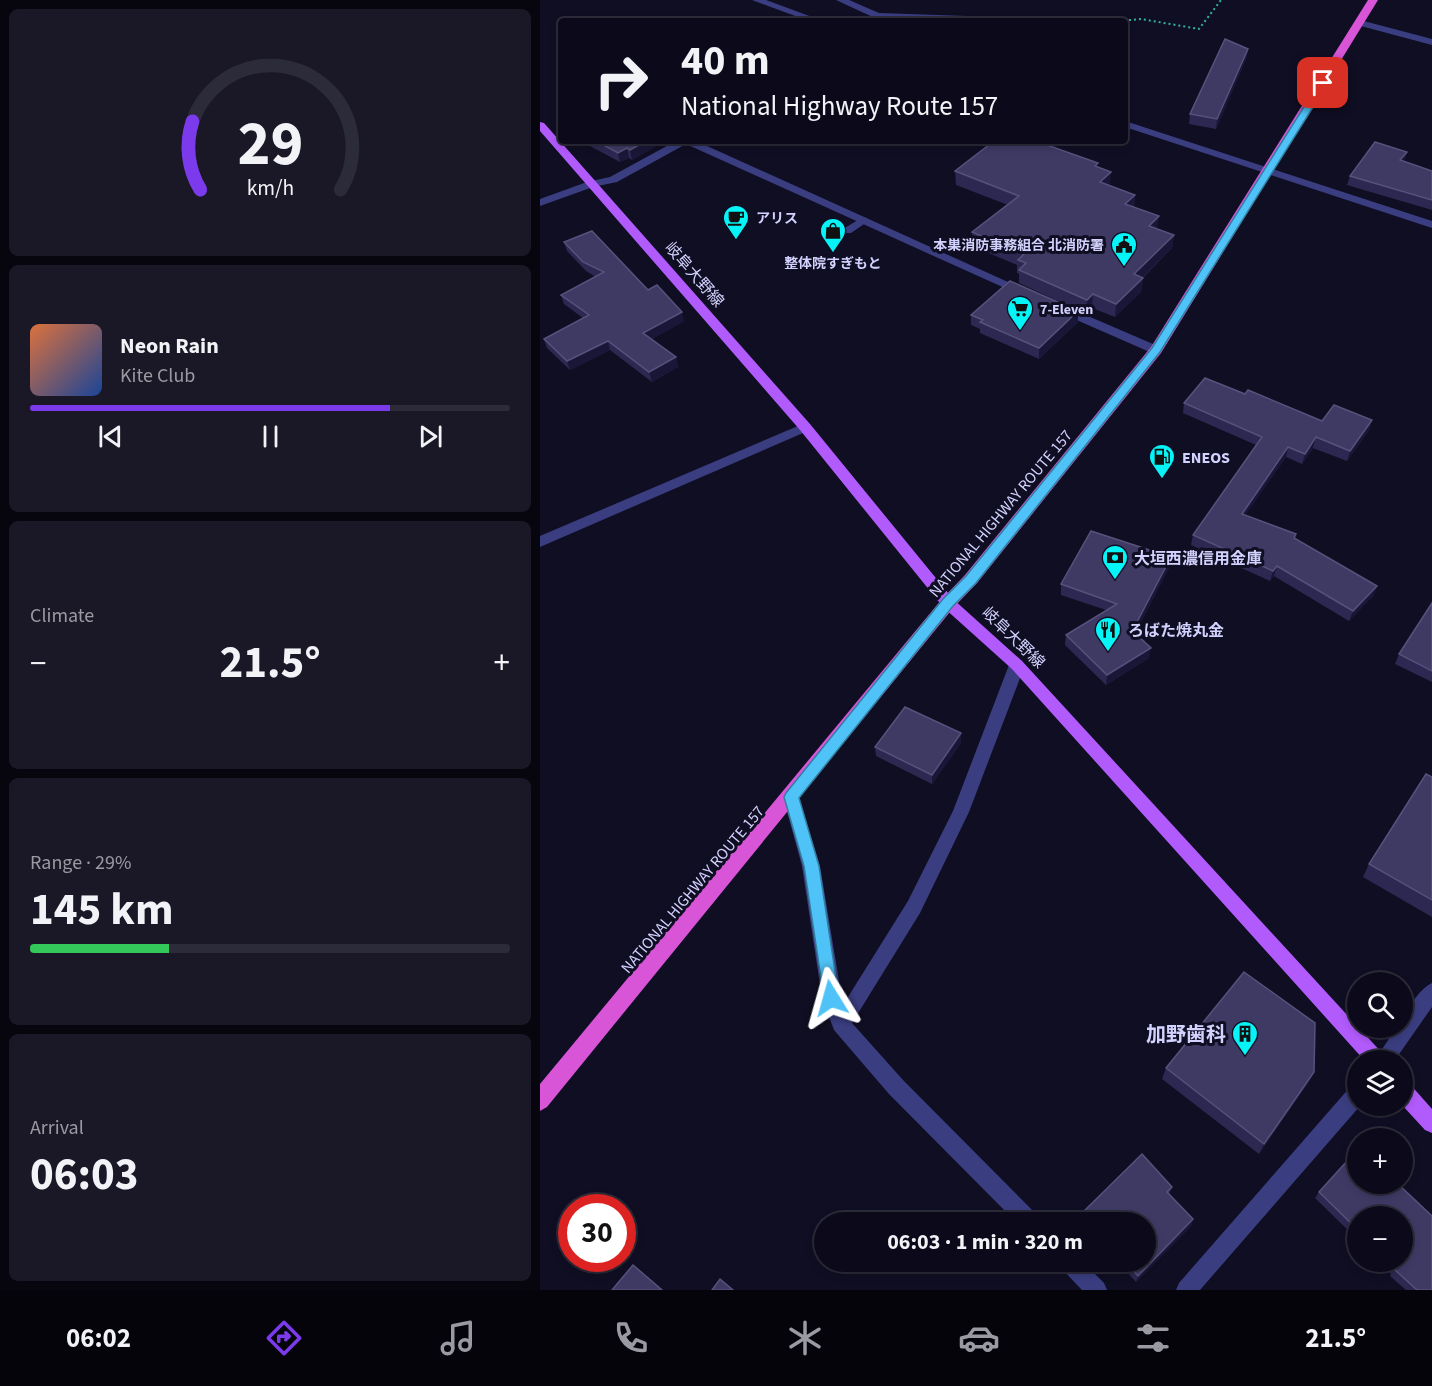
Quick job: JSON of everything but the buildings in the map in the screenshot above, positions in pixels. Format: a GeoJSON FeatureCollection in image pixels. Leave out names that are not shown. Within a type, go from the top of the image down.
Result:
{"type":"FeatureCollection","features":[{"type":"Feature","properties":{"kind":"highway","name":"NATIONAL HIGHWAY ROUTE 157"},"geometry":{"type":"LineString","coordinates":[[540,1100],[948,603],[993,553],[1156,350],[1269,172],[1373,0]]}},
{"type":"Feature","properties":{"kind":"main road","name":"岐阜大野線"},"geometry":{"type":"LineString","coordinates":[[540,125],[804,427],[948,603],[1017,665],[1367,1050]]}},
{"type":"Feature","properties":{"kind":"main road"},"geometry":{"type":"LineString","coordinates":[[1413,1102],[1432,1123]]}},
{"type":"Feature","properties":{"kind":"street"},"geometry":{"type":"LineString","coordinates":[[758,0],[809,18]]}},
{"type":"Feature","properties":{"kind":"street"},"geometry":{"type":"LineString","coordinates":[[841,0],[873,18]]}},
{"type":"Feature","properties":{"kind":"street"},"geometry":{"type":"LineString","coordinates":[[1360,23],[1432,42]]}},
{"type":"Feature","properties":{"kind":"street"},"geometry":{"type":"LineString","coordinates":[[1128,125],[1432,225]]}},
{"type":"Feature","properties":{"kind":"street"},"geometry":{"type":"LineString","coordinates":[[540,203],[591,184],[613,180],[680,144]]}},
{"type":"Feature","properties":{"kind":"street"},"geometry":{"type":"LineString","coordinates":[[693,144],[1156,350]]}},
{"type":"Feature","properties":{"kind":"street"},"geometry":{"type":"LineString","coordinates":[[847,231],[863,220]]}},
{"type":"Feature","properties":{"kind":"street"},"geometry":{"type":"LineString","coordinates":[[540,542],[804,427]]}},
{"type":"Feature","properties":{"kind":"street"},"geometry":{"type":"LineString","coordinates":[[841,1024],[914,907],[962,812],[1017,665]]}},
{"type":"Feature","properties":{"kind":"street"},"geometry":{"type":"LineString","coordinates":[[791,797],[812,866],[831,998],[841,1024],[896,1087],[1020,1212]]}},
{"type":"Feature","properties":{"kind":"street"},"geometry":{"type":"LineString","coordinates":[[1391,1050],[1432,992]]}},
{"type":"Feature","properties":{"kind":"street"},"geometry":{"type":"LineString","coordinates":[[1186,1290],[1347,1106]]}},
{"type":"Feature","properties":{"kind":"street"},"geometry":{"type":"LineString","coordinates":[[1079,1272],[1097,1290]]}},
{"type":"Feature","properties":{"kind":"path"},"geometry":{"type":"LineString","coordinates":[[1128,20],[1141,19],[1199,28],[1221,0]]}},
{"type":"Feature","properties":{"kind":"place","name":"アリス"},"geometry":{"type":"Point","coordinates":[736,241]}},
{"type":"Feature","properties":{"kind":"place","name":"整体院すぎもと"},"geometry":{"type":"Point","coordinates":[833,254]}},
{"type":"Feature","properties":{"kind":"place","name":"本巣消防事務組合 北消防署"},"geometry":{"type":"Point","coordinates":[1124,268]}},
{"type":"Feature","properties":{"kind":"place","name":"7-Eleven"},"geometry":{"type":"Point","coordinates":[1020,332]}},
{"type":"Feature","properties":{"kind":"place","name":"ENEOS"},"geometry":{"type":"Point","coordinates":[1162,480]}},
{"type":"Feature","properties":{"kind":"place","name":"大垣西濃信用金庫"},"geometry":{"type":"Point","coordinates":[1115,581]}},
{"type":"Feature","properties":{"kind":"place","name":"ろばた焼丸金"},"geometry":{"type":"Point","coordinates":[1108,653]}},
{"type":"Feature","properties":{"kind":"place","name":"加野歯科"},"geometry":{"type":"Point","coordinates":[1245,1057]}},
{"type":"Feature","properties":{"kind":"route"},"geometry":{"type":"LineString","coordinates":[[831,998],[812,866],[791,797],[948,603],[971,579],[1072,456],[1156,350],[1323,83]]}}]}
